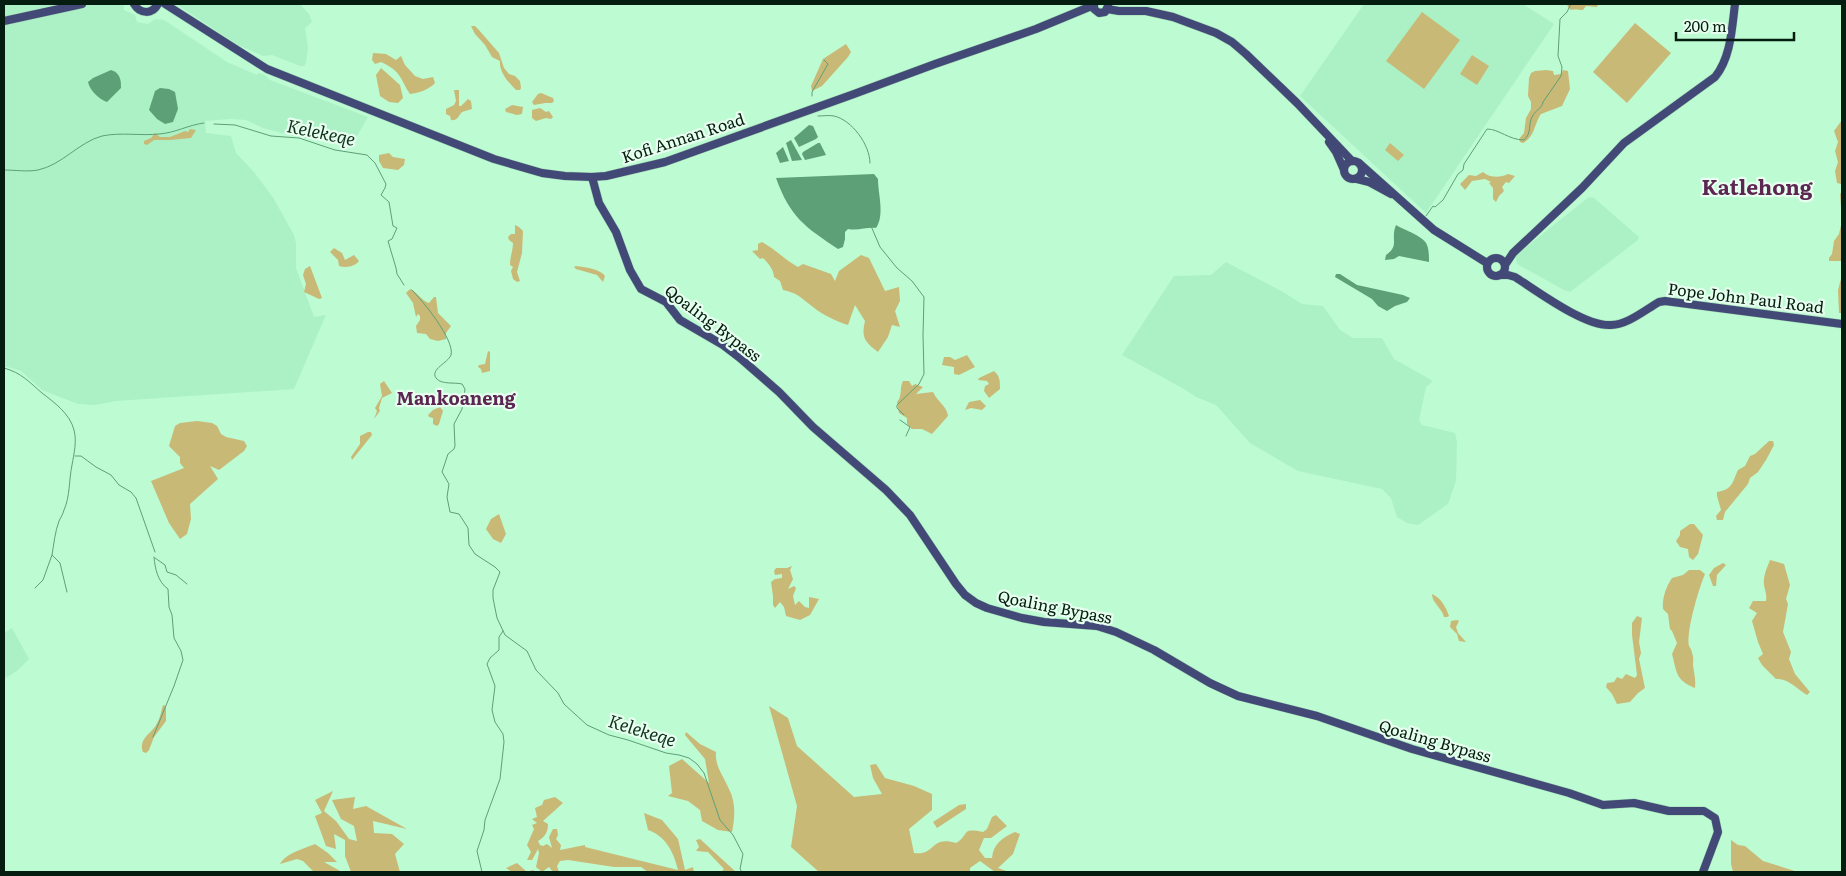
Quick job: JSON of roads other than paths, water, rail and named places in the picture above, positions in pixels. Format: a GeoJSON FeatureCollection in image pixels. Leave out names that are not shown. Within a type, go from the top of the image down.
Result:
{"type":"FeatureCollection","features":[{"type":"Feature","properties":{"kind":"main road"},"geometry":{"type":"LineString","coordinates":[[4,21],[82,4]]}},
{"type":"Feature","properties":{"kind":"main road","name":"Kofi Annan Road"},"geometry":{"type":"LineString","coordinates":[[134,4],[138,9],[145,12],[152,11],[157,6],[168,6],[263,68],[494,159],[542,173],[592,177],[631,172],[665,162],[1070,16],[1103,7]]}},
{"type":"Feature","properties":{"kind":"main road"},"geometry":{"type":"LineString","coordinates":[[1131,4],[1138,10]]}},
{"type":"Feature","properties":{"kind":"main road"},"geometry":{"type":"LineString","coordinates":[[1513,253],[1491,259],[1487,262],[1486,268],[1489,273],[1494,276],[1500,275],[1513,253],[1589,181],[1624,143],[1714,77],[1721,68],[1729,43],[1735,4]]}},
{"type":"Feature","properties":{"kind":"main road"},"geometry":{"type":"LineString","coordinates":[[1103,7],[1119,11],[1138,10],[1174,16],[1216,33],[1232,42],[1356,162],[1408,205],[1434,230],[1487,262]]}},
{"type":"Feature","properties":{"kind":"main road"},"geometry":{"type":"LineString","coordinates":[[1103,7],[1116,15],[1146,14],[1181,20]]}},
{"type":"Feature","properties":{"kind":"main road"},"geometry":{"type":"LineString","coordinates":[[1301,108],[1333,148],[1347,177],[1369,182],[1408,205]]}},
{"type":"Feature","properties":{"kind":"main road"},"geometry":{"type":"LineString","coordinates":[[1344,170],[1345,164],[1356,162]]}},
{"type":"Feature","properties":{"kind":"main road"},"geometry":{"type":"LineString","coordinates":[[1356,162],[1362,172],[1357,178]]}},
{"type":"Feature","properties":{"kind":"main road","name":"Qoaling Bypass"},"geometry":{"type":"LineString","coordinates":[[592,177],[599,203],[616,232],[630,270],[641,289],[666,302],[680,320],[723,345],[740,358],[779,392],[814,427],[886,490],[910,515],[956,584],[965,595],[976,603],[1022,618],[1044,622],[1097,626],[1116,632],[1154,650],[1210,683],[1238,696],[1317,716],[1412,749],[1569,792],[1603,805],[1634,803],[1668,811],[1704,811],[1715,818],[1718,832],[1703,872]]}},
{"type":"Feature","properties":{"kind":"main road"},"geometry":{"type":"LineString","coordinates":[[1468,250],[1497,258],[1503,261],[1505,266]]}},
{"type":"Feature","properties":{"kind":"main road","name":"Pope John Paul Road"},"geometry":{"type":"LineString","coordinates":[[1505,266],[1515,277]]}},
{"type":"Feature","properties":{"kind":"main road","name":"Pope John Paul Road"},"geometry":{"type":"LineString","coordinates":[[1500,275],[1515,277],[1578,316],[1610,326],[1626,321],[1659,302],[1842,324]]}},
{"type":"Feature","properties":{"kind":"waterway"},"geometry":{"type":"LineString","coordinates":[[1426,216],[1433,206],[1435,207],[1443,200],[1487,129],[1524,140],[1529,132],[1533,115],[1561,76],[1562,67],[1558,56],[1560,19],[1567,12],[1571,4]]}},
{"type":"Feature","properties":{"kind":"waterway"},"geometry":{"type":"LineString","coordinates":[[812,96],[812,92],[828,64],[824,60]]}},
{"type":"Feature","properties":{"kind":"waterway"},"geometry":{"type":"LineString","coordinates":[[818,116],[834,116],[847,122],[863,141],[870,163]]}},
{"type":"Feature","properties":{"kind":"waterway","name":"Kelekeqe"},"geometry":{"type":"LineString","coordinates":[[4,170],[30,171],[47,167],[63,159],[86,143],[102,136],[165,133],[204,123]]}},
{"type":"Feature","properties":{"kind":"waterway","name":"Kelekeqe"},"geometry":{"type":"LineString","coordinates":[[214,124],[235,125],[271,136],[299,138],[335,150],[367,155],[375,163],[386,184],[381,195],[389,202],[393,226],[397,228],[392,239],[388,241],[397,274],[404,285]]}},
{"type":"Feature","properties":{"kind":"waterway"},"geometry":{"type":"LineString","coordinates":[[871,226],[880,247],[897,268],[912,281],[924,297],[924,374],[919,384],[897,405],[897,408],[904,415]]}},
{"type":"Feature","properties":{"kind":"waterway","name":"Kelekeqe"},"geometry":{"type":"LineString","coordinates":[[412,290],[437,321],[451,348],[451,355],[435,372],[436,378],[445,382],[462,384],[465,389],[462,409],[454,424],[455,446],[448,454],[442,472],[449,484],[447,497],[450,512],[459,514],[468,528],[469,545],[475,554],[500,572],[493,590],[493,598],[497,618],[505,635],[527,651],[536,670],[558,693],[564,704],[587,725],[609,735],[666,753],[689,758],[697,764],[704,773],[720,820],[733,835],[743,854],[740,869],[742,872]]}},
{"type":"Feature","properties":{"kind":"waterway"},"geometry":{"type":"LineString","coordinates":[[4,368],[16,372],[25,378],[57,405],[66,414],[74,430],[75,448],[68,494],[63,514],[56,529],[52,555],[60,563],[67,592]]}},
{"type":"Feature","properties":{"kind":"waterway"},"geometry":{"type":"LineString","coordinates":[[900,420],[910,427],[906,436]]}},
{"type":"Feature","properties":{"kind":"waterway"},"geometry":{"type":"LineString","coordinates":[[75,456],[81,456],[111,475],[119,485],[131,492],[136,498],[155,552]]}},
{"type":"Feature","properties":{"kind":"waterway"},"geometry":{"type":"LineString","coordinates":[[35,588],[43,580],[52,555]]}},
{"type":"Feature","properties":{"kind":"waterway"},"geometry":{"type":"LineString","coordinates":[[153,737],[183,660],[181,651],[174,638],[168,589],[158,575],[154,557]]}},
{"type":"Feature","properties":{"kind":"waterway"},"geometry":{"type":"LineString","coordinates":[[155,558],[165,565],[167,572],[176,575],[187,584]]}},
{"type":"Feature","properties":{"kind":"waterway","name":"Kelekeqe"},"geometry":{"type":"LineString","coordinates":[[482,872],[477,851],[484,830],[485,820],[500,779],[504,742],[503,734],[495,722],[492,710],[495,686],[487,664],[490,658],[499,650],[499,637],[503,631]]}},
{"type":"Feature","properties":{"kind":"district","name":"Katlehong"},"geometry":{"type":"Point","coordinates":[1757,188]}},
{"type":"Feature","properties":{"kind":"district","name":"Mankoaneng"},"geometry":{"type":"Point","coordinates":[456,399]}}]}
